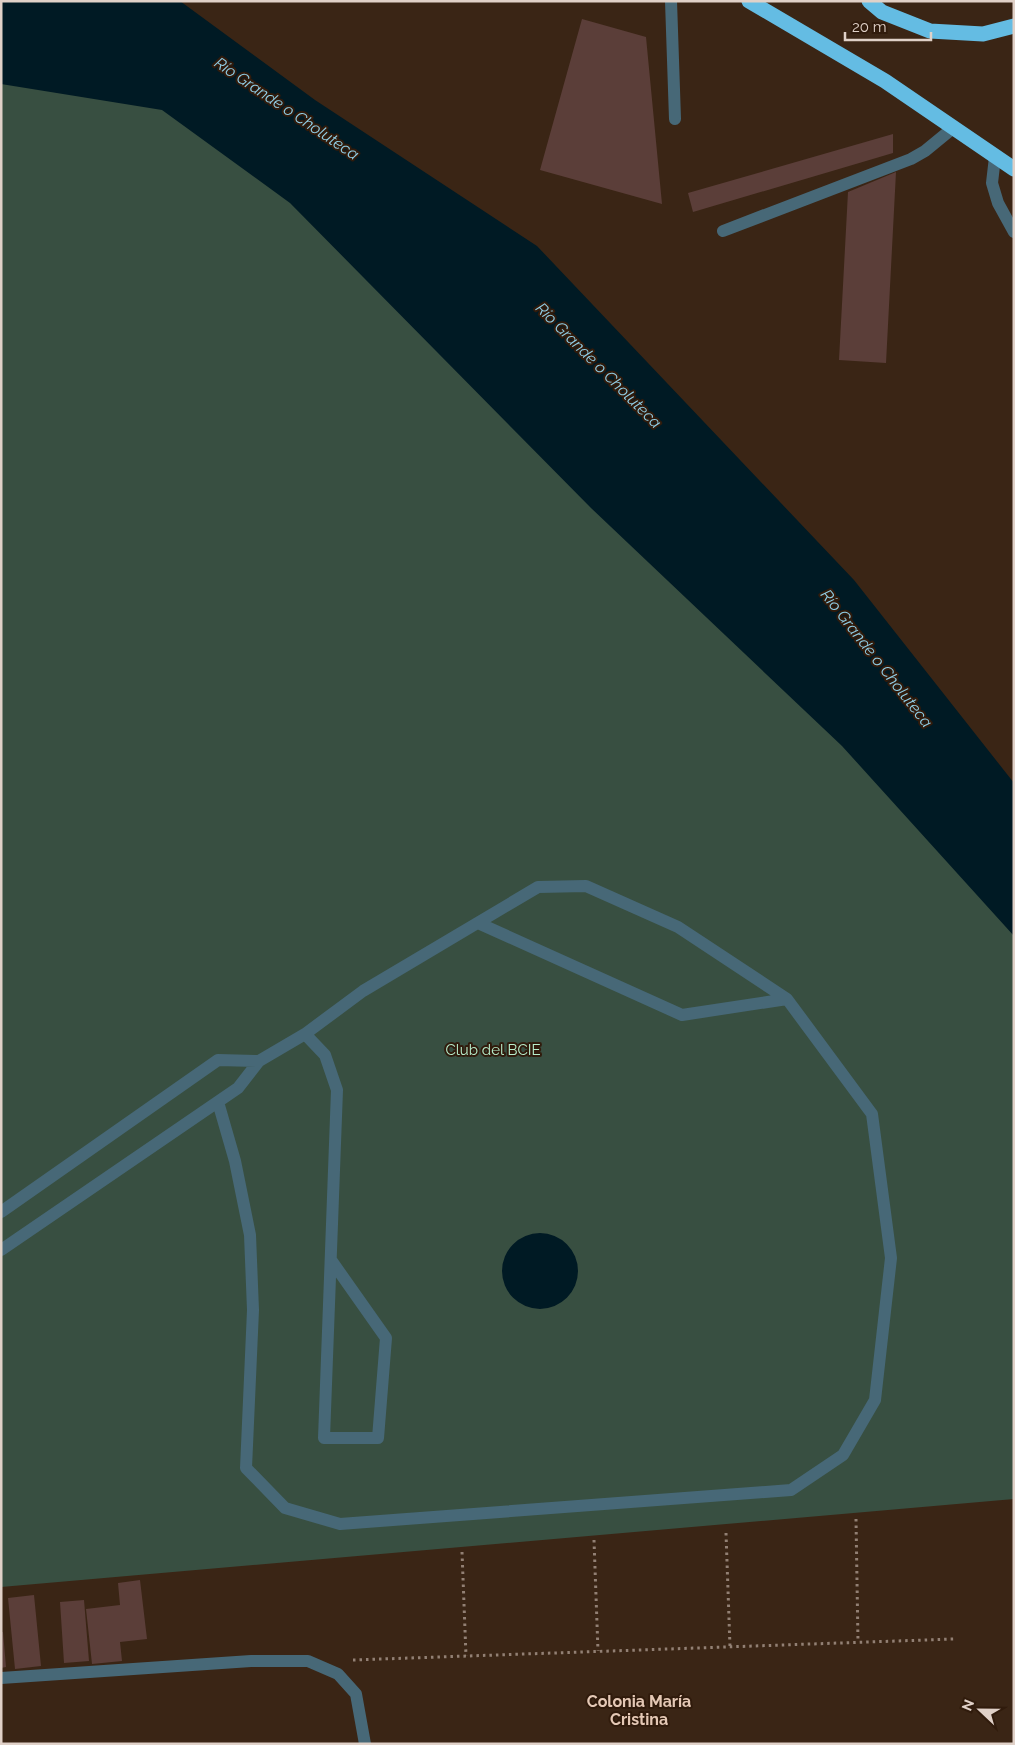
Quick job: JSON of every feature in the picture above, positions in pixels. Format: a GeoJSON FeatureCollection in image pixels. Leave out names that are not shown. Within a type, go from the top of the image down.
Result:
{"type":"FeatureCollection","features":[{"type":"Feature","properties":{"kind":"highway"},"geometry":{"type":"LineString","coordinates":[[749,1],[885,81],[1014,169]]}},
{"type":"Feature","properties":{"kind":"highway"},"geometry":{"type":"LineString","coordinates":[[869,1],[882,12],[930,31],[983,34],[1014,26]]}},
{"type":"Feature","properties":{"kind":"street"},"geometry":{"type":"LineString","coordinates":[[671,1],[675,119]]}},
{"type":"Feature","properties":{"kind":"street"},"geometry":{"type":"LineString","coordinates":[[723,231],[911,159],[925,151],[953,128]]}},
{"type":"Feature","properties":{"kind":"street"},"geometry":{"type":"LineString","coordinates":[[995,156],[992,183],[998,203],[1014,232]]}},
{"type":"Feature","properties":{"kind":"street"},"geometry":{"type":"LineString","coordinates":[[1,1250],[238,1088],[259,1061],[305,1034],[363,991],[538,887],[586,886],[678,928],[787,999],[872,1114],[891,1258],[874,1400],[843,1455],[791,1490],[340,1524],[286,1508],[246,1468],[252,1310],[250,1235],[235,1161],[218,1102]]}},
{"type":"Feature","properties":{"kind":"street"},"geometry":{"type":"LineString","coordinates":[[478,923],[682,1015],[787,999]]}},
{"type":"Feature","properties":{"kind":"street"},"geometry":{"type":"LineString","coordinates":[[305,1034],[325,1055],[337,1090],[330,1260],[324,1438],[378,1438],[386,1338],[330,1260]]}},
{"type":"Feature","properties":{"kind":"street"},"geometry":{"type":"LineString","coordinates":[[1,1212],[218,1060],[259,1061]]}},
{"type":"Feature","properties":{"kind":"street"},"geometry":{"type":"LineString","coordinates":[[1,1678],[251,1661],[308,1662],[338,1674],[356,1694],[365,1744]]}},
{"type":"Feature","properties":{"kind":"path"},"geometry":{"type":"LineString","coordinates":[[856,1519],[858,1642]]}},
{"type":"Feature","properties":{"kind":"path"},"geometry":{"type":"LineString","coordinates":[[726,1532],[730,1647]]}},
{"type":"Feature","properties":{"kind":"path"},"geometry":{"type":"LineString","coordinates":[[594,1540],[598,1651]]}},
{"type":"Feature","properties":{"kind":"path"},"geometry":{"type":"LineString","coordinates":[[462,1552],[466,1656]]}},
{"type":"Feature","properties":{"kind":"path"},"geometry":{"type":"LineString","coordinates":[[347,1660],[954,1639]]}},
{"type":"Feature","properties":{"kind":"green space","name":"Club del BCIE"},"geometry":{"type":"Polygon","coordinates":[[[1,58],[110,79],[396,217],[1014,893],[1014,1499],[1,1587],[1,58]]]}},
{"type":"Feature","properties":{"kind":"water","name":"Río Grande o Choluteca"},"geometry":{"type":"Polygon","coordinates":[[[1,1],[180,1],[315,100],[537,246],[854,580],[1014,783],[1014,936],[842,746],[591,508],[290,203],[162,110],[1,84],[1,1]]]}},
{"type":"Feature","properties":{"kind":"water"},"geometry":{"type":"Polygon","coordinates":[[[540,1233],[554,1236],[567,1244],[575,1257],[578,1271],[575,1285],[567,1298],[554,1306],[540,1309],[526,1306],[513,1298],[505,1285],[502,1271],[505,1257],[513,1244],[526,1236],[540,1233]]]}},
{"type":"Feature","properties":{"kind":"building"},"geometry":{"type":"Polygon","coordinates":[[[582,19],[646,37],[662,204],[540,170],[582,19]]]}},
{"type":"Feature","properties":{"kind":"building"},"geometry":{"type":"Polygon","coordinates":[[[893,134],[893,153],[693,212],[688,193],[893,134]]]}},
{"type":"Feature","properties":{"kind":"building"},"geometry":{"type":"Polygon","coordinates":[[[896,172],[886,363],[839,360],[848,192],[896,172]]]}},
{"type":"Feature","properties":{"kind":"building"},"geometry":{"type":"Polygon","coordinates":[[[140,1580],[147,1639],[120,1642],[122,1661],[92,1664],[86,1609],[120,1605],[118,1583],[140,1580]]]}},
{"type":"Feature","properties":{"kind":"building"},"geometry":{"type":"Polygon","coordinates":[[[34,1595],[41,1666],[15,1669],[8,1598],[34,1595]]]}},
{"type":"Feature","properties":{"kind":"building"},"geometry":{"type":"Polygon","coordinates":[[[84,1600],[89,1661],[64,1663],[60,1602],[84,1600]]]}},
{"type":"Feature","properties":{"kind":"building"},"geometry":{"type":"Polygon","coordinates":[[[1,1632],[3,1632],[6,1667],[1,1668],[1,1632]]]}},
{"type":"Feature","properties":{"kind":"district","name":"Colonia María Cristina"},"geometry":{"type":"Point","coordinates":[639,1710]}}]}
